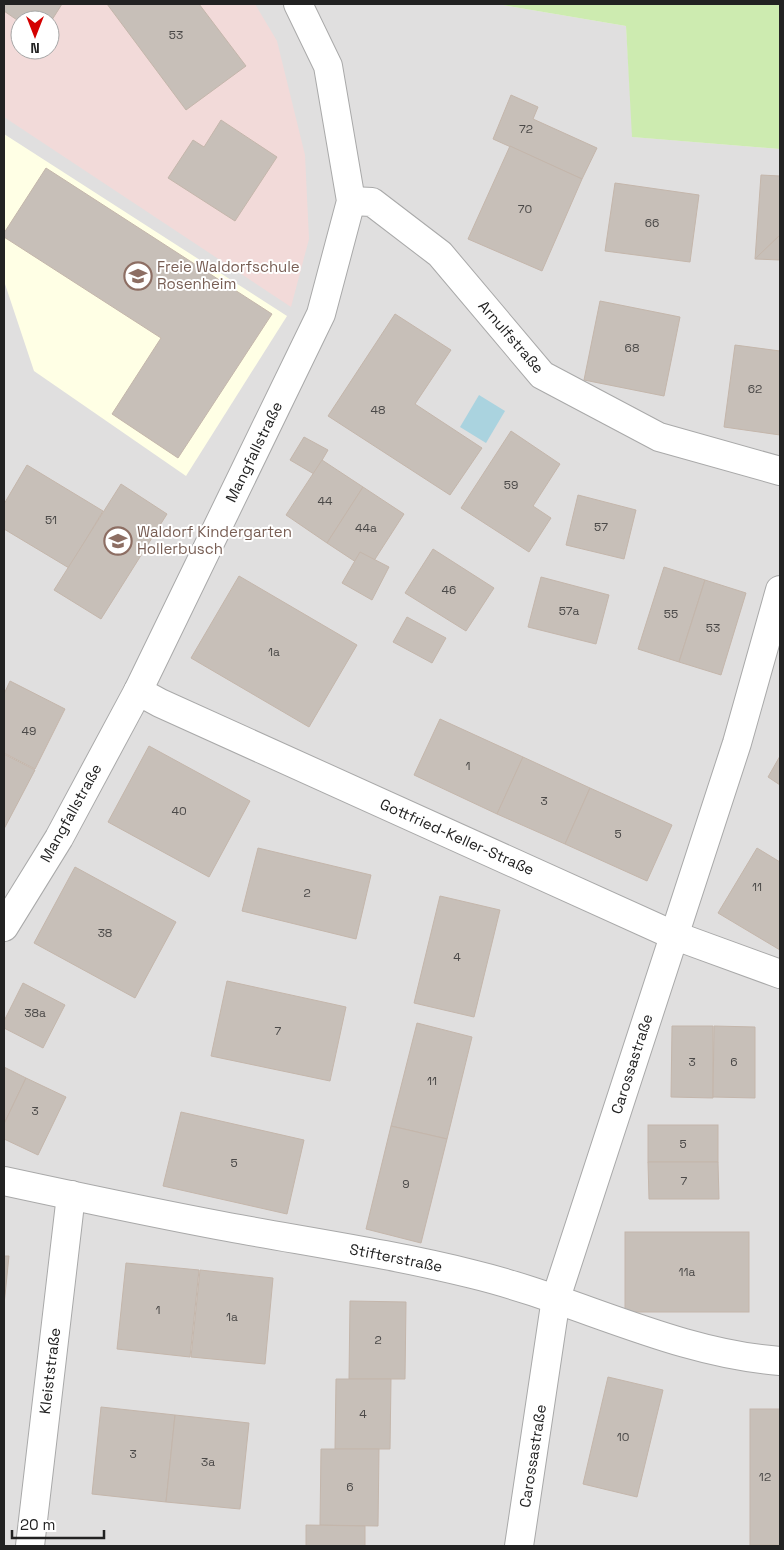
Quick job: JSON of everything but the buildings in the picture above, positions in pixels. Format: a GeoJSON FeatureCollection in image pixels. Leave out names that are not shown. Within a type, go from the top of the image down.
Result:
{"type":"FeatureCollection","features":[{"type":"Feature","properties":{"kind":"street","name":"Mangfallstraße"},"geometry":{"type":"LineString","coordinates":[[4,927],[59,838],[138,691],[321,314],[351,201],[328,66],[298,4]]}},
{"type":"Feature","properties":{"kind":"street","name":"Arnulfstraße"},"geometry":{"type":"LineString","coordinates":[[351,201],[372,202],[440,254],[542,375],[659,437],[780,471]]}},
{"type":"Feature","properties":{"kind":"street","name":"Carossastraße"},"geometry":{"type":"LineString","coordinates":[[519,1546],[556,1298],[736,743],[780,590]]}},
{"type":"Feature","properties":{"kind":"street","name":"Gottfried-Keller-Straße"},"geometry":{"type":"LineString","coordinates":[[138,691],[160,703],[674,934],[780,974]]}},
{"type":"Feature","properties":{"kind":"street","name":"Stifterstraße"},"geometry":{"type":"LineString","coordinates":[[4,1181],[225,1227],[472,1274],[556,1298],[661,1336],[710,1351],[751,1359],[780,1361]]}},
{"type":"Feature","properties":{"kind":"street","name":"Kleiststraße"},"geometry":{"type":"LineString","coordinates":[[30,1546],[71,1195]]}},
{"type":"Feature","properties":{"kind":"shaded area"},"geometry":{"type":"Polygon","coordinates":[[[4,4],[497,4],[626,26],[633,137],[780,149],[780,1546],[4,1546],[4,4]]]}},
{"type":"Feature","properties":{"kind":"shaded area"},"geometry":{"type":"Polygon","coordinates":[[[4,4],[255,4],[277,41],[305,155],[309,239],[291,307],[4,117],[4,4]]]}},
{"type":"Feature","properties":{"kind":"shaded area"},"geometry":{"type":"Polygon","coordinates":[[[4,134],[287,316],[186,476],[34,371],[4,281],[4,134]]]}},
{"type":"Feature","properties":{"kind":"green space"},"geometry":{"type":"Polygon","coordinates":[[[497,4],[780,4],[780,149],[632,137],[626,26],[497,4]]]}},
{"type":"Feature","properties":{"kind":"water"},"geometry":{"type":"Polygon","coordinates":[[[479,395],[505,411],[486,443],[460,427],[479,395]]]}},
{"type":"Feature","properties":{"kind":"place","name":"Freie Waldorfschule Rosenheim"},"geometry":{"type":"Point","coordinates":[138,276]}},
{"type":"Feature","properties":{"kind":"place","name":"Waldorf Kindergarten Hollerbusch"},"geometry":{"type":"Point","coordinates":[118,541]}}]}
